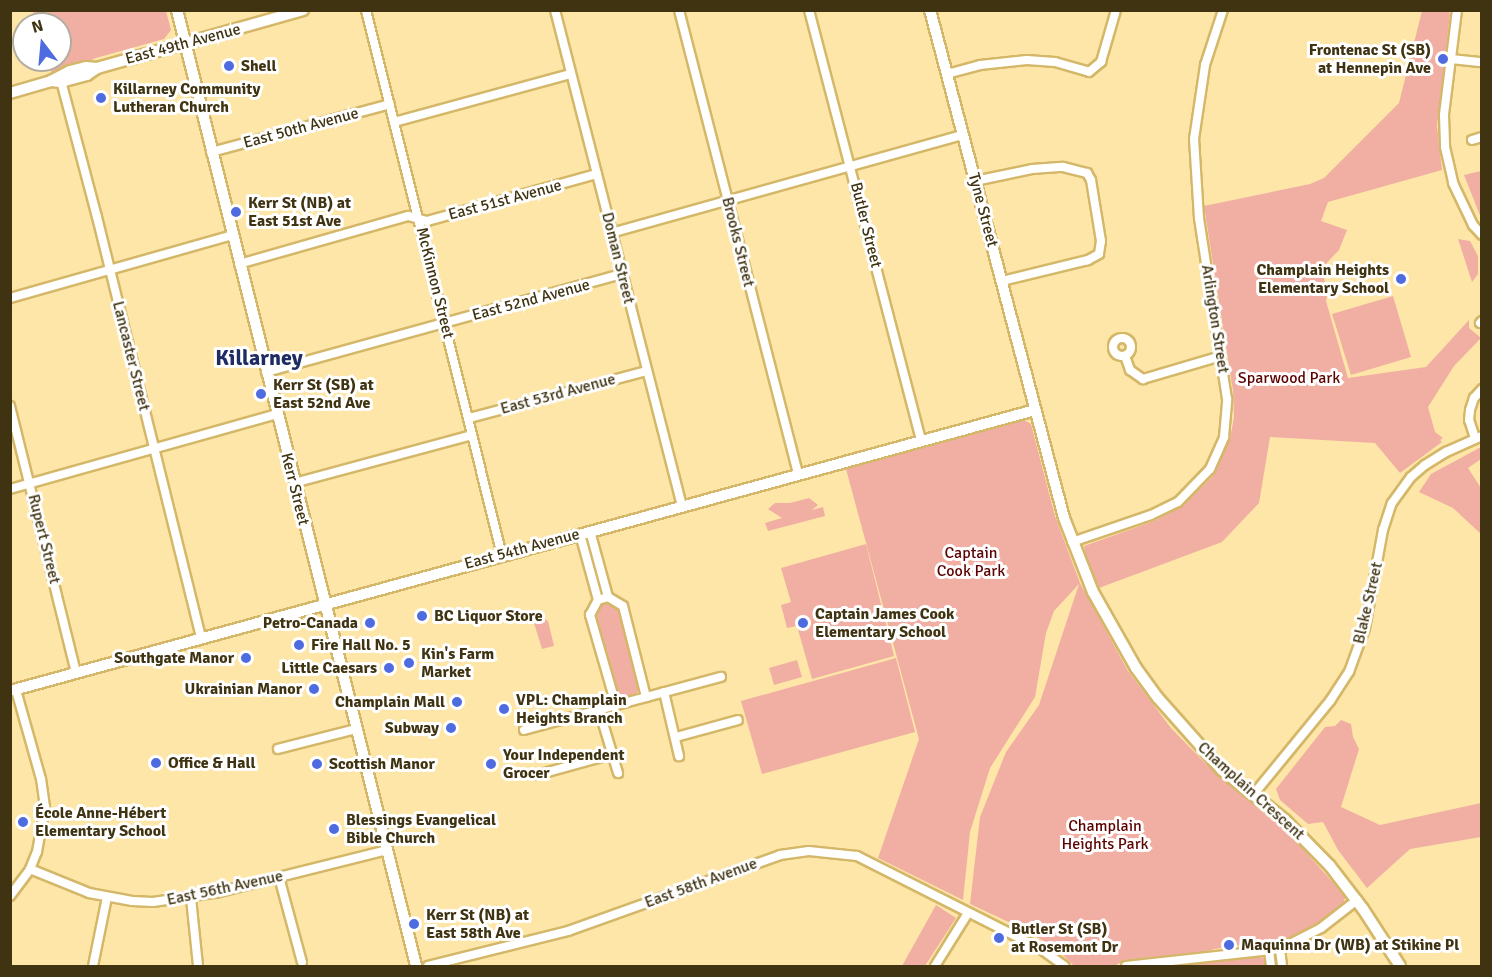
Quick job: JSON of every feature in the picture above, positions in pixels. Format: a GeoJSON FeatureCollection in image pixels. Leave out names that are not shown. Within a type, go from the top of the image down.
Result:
{"type":"FeatureCollection","features":[{"type":"Feature","properties":{"kind":"street","name":"Kerr Street"},"geometry":{"type":"LineString","coordinates":[[177,10],[416,966]]}},
{"type":"Feature","properties":{"kind":"street","name":"East 49th Avenue"},"geometry":{"type":"LineString","coordinates":[[10,93],[57,79],[87,75],[97,68],[303,10]]}},
{"type":"Feature","properties":{"kind":"street","name":"McKinnon Street"},"geometry":{"type":"LineString","coordinates":[[366,10],[502,555]]}},
{"type":"Feature","properties":{"kind":"street","name":"Doman Street"},"geometry":{"type":"LineString","coordinates":[[555,10],[682,506]]}},
{"type":"Feature","properties":{"kind":"street","name":"Brooks Street"},"geometry":{"type":"LineString","coordinates":[[679,10],[798,474]]}},
{"type":"Feature","properties":{"kind":"street","name":"Butler Street"},"geometry":{"type":"LineString","coordinates":[[809,10],[921,441]]}},
{"type":"Feature","properties":{"kind":"street","name":"Tyne Street"},"geometry":{"type":"LineString","coordinates":[[930,10],[1035,410]]}},
{"type":"Feature","properties":{"kind":"street"},"geometry":{"type":"LineString","coordinates":[[947,74],[980,65],[1027,60],[1055,62],[1089,72],[1097,68],[1101,62],[1116,10]]}},
{"type":"Feature","properties":{"kind":"street","name":"Arlington Street"},"geometry":{"type":"LineString","coordinates":[[1072,542],[1170,507],[1202,479],[1216,458],[1226,425],[1227,399],[1200,218],[1194,139],[1205,65],[1223,10]]}},
{"type":"Feature","properties":{"kind":"street"},"geometry":{"type":"LineString","coordinates":[[1457,10],[1444,115],[1446,157],[1462,204],[1482,235]]}},
{"type":"Feature","properties":{"kind":"street"},"geometry":{"type":"LineString","coordinates":[[1451,59],[1482,62]]}},
{"type":"Feature","properties":{"kind":"street"},"geometry":{"type":"LineString","coordinates":[[394,122],[571,74]]}},
{"type":"Feature","properties":{"kind":"street","name":"Lancaster Street"},"geometry":{"type":"LineString","coordinates":[[57,79],[109,270],[201,638]]}},
{"type":"Feature","properties":{"kind":"street","name":"East 50th Avenue"},"geometry":{"type":"LineString","coordinates":[[211,152],[390,104]]}},
{"type":"Feature","properties":{"kind":"street"},"geometry":{"type":"LineString","coordinates":[[611,232],[963,135]]}},
{"type":"Feature","properties":{"kind":"street"},"geometry":{"type":"LineString","coordinates":[[1472,140],[1482,137]]}},
{"type":"Feature","properties":{"kind":"street"},"geometry":{"type":"LineString","coordinates":[[975,181],[1041,169],[1078,169],[1087,173],[1091,180],[1101,241],[1099,254],[1088,260],[1002,281]]}},
{"type":"Feature","properties":{"kind":"street","name":"East 51st Avenue"},"geometry":{"type":"LineString","coordinates":[[239,264],[408,216],[430,220],[597,174]]}},
{"type":"Feature","properties":{"kind":"street"},"geometry":{"type":"LineString","coordinates":[[10,298],[232,235]]}},
{"type":"Feature","properties":{"kind":"street","name":"East 52nd Avenue"},"geometry":{"type":"LineString","coordinates":[[266,372],[622,274]]}},
{"type":"Feature","properties":{"kind":"street"},"geometry":{"type":"LineString","coordinates":[[1125,356],[1130,370],[1143,379],[1221,356]]}},
{"type":"Feature","properties":{"kind":"street","name":"East 53rd Avenue"},"geometry":{"type":"LineString","coordinates":[[469,418],[647,371]]}},
{"type":"Feature","properties":{"kind":"street"},"geometry":{"type":"LineString","coordinates":[[1478,437],[1469,420],[1474,398],[1482,389]]}},
{"type":"Feature","properties":{"kind":"street","name":"Rupert Street"},"geometry":{"type":"LineString","coordinates":[[10,406],[76,673]]}},
{"type":"Feature","properties":{"kind":"street","name":"East 54th Avenue"},"geometry":{"type":"LineString","coordinates":[[13,690],[1035,410]]}},
{"type":"Feature","properties":{"kind":"street","name":"Champlain Crescent"},"geometry":{"type":"LineString","coordinates":[[1035,410],[1072,542],[1093,592],[1136,668],[1181,727],[1222,770],[1286,820],[1309,843],[1357,900],[1400,966]]}},
{"type":"Feature","properties":{"kind":"street"},"geometry":{"type":"LineString","coordinates":[[10,489],[277,414]]}},
{"type":"Feature","properties":{"kind":"street"},"geometry":{"type":"LineString","coordinates":[[294,483],[472,435]]}},
{"type":"Feature","properties":{"kind":"street","name":"Blake Street"},"geometry":{"type":"LineString","coordinates":[[1252,795],[1330,701],[1349,672],[1365,628],[1386,518],[1401,488],[1425,465],[1478,437]]}},
{"type":"Feature","properties":{"kind":"street"},"geometry":{"type":"LineString","coordinates":[[585,532],[608,597],[623,606],[646,697]]}},
{"type":"Feature","properties":{"kind":"street"},"geometry":{"type":"LineString","coordinates":[[585,532],[598,600],[590,615],[616,705]]}},
{"type":"Feature","properties":{"kind":"street"},"geometry":{"type":"LineString","coordinates":[[598,600],[608,597]]}},
{"type":"Feature","properties":{"kind":"street"},"geometry":{"type":"LineString","coordinates":[[524,730],[721,677]]}},
{"type":"Feature","properties":{"kind":"street"},"geometry":{"type":"LineString","coordinates":[[10,896],[30,869],[40,842],[45,807],[42,779],[13,690]]}},
{"type":"Feature","properties":{"kind":"street"},"geometry":{"type":"LineString","coordinates":[[664,692],[679,756]]}},
{"type":"Feature","properties":{"kind":"street"},"geometry":{"type":"LineString","coordinates":[[599,710],[618,773]]}},
{"type":"Feature","properties":{"kind":"street"},"geometry":{"type":"LineString","coordinates":[[676,737],[738,720]]}},
{"type":"Feature","properties":{"kind":"street"},"geometry":{"type":"LineString","coordinates":[[279,749],[356,729]]}},
{"type":"Feature","properties":{"kind":"street"},"geometry":{"type":"LineString","coordinates":[[537,774],[612,754]]}},
{"type":"Feature","properties":{"kind":"street","name":"East 56th Avenue"},"geometry":{"type":"LineString","coordinates":[[30,869],[70,886],[107,897],[153,902],[191,898],[387,850]]}},
{"type":"Feature","properties":{"kind":"street","name":"East 58th Avenue"},"geometry":{"type":"LineString","coordinates":[[428,966],[568,931],[780,855],[809,850],[857,856],[968,913]]}},
{"type":"Feature","properties":{"kind":"street"},"geometry":{"type":"LineString","coordinates":[[279,877],[302,962]]}},
{"type":"Feature","properties":{"kind":"street"},"geometry":{"type":"LineString","coordinates":[[93,966],[107,897]]}},
{"type":"Feature","properties":{"kind":"street"},"geometry":{"type":"LineString","coordinates":[[191,898],[198,966]]}},
{"type":"Feature","properties":{"kind":"street"},"geometry":{"type":"LineString","coordinates":[[1126,966],[1280,949],[1321,928],[1357,900]]}},
{"type":"Feature","properties":{"kind":"street"},"geometry":{"type":"LineString","coordinates":[[935,966],[968,913],[1041,949],[1064,966]]}},
{"type":"Feature","properties":{"kind":"street"},"geometry":{"type":"LineString","coordinates":[[1280,949],[1282,966]]}},
{"type":"Feature","properties":{"kind":"street"},"geometry":{"type":"LineString","coordinates":[[1269,950],[1271,966]]}},
{"type":"Feature","properties":{"kind":"green space"},"geometry":{"type":"Polygon","coordinates":[[[166,11],[171,30],[164,39],[96,58],[72,68],[72,12],[33,12],[166,11]]]}},
{"type":"Feature","properties":{"kind":"green space","name":"Sparwood Park"},"geometry":{"type":"Polygon","coordinates":[[[1422,11],[1448,11],[1450,14],[1437,126],[1442,170],[1328,202],[1321,221],[1347,230],[1339,250],[1321,269],[1328,291],[1326,301],[1348,378],[1426,367],[1469,320],[1469,328],[1481,338],[1454,366],[1428,407],[1435,432],[1443,438],[1440,440],[1442,442],[1400,473],[1375,443],[1270,437],[1259,503],[1222,542],[1099,588],[1087,561],[1084,546],[1154,521],[1183,506],[1212,477],[1230,439],[1234,417],[1233,391],[1204,206],[1310,184],[1324,178],[1399,103],[1422,11]]]}},
{"type":"Feature","properties":{"kind":"green space"},"geometry":{"type":"Polygon","coordinates":[[[1482,171],[1481,218],[1464,175],[1482,171]]]}},
{"type":"Feature","properties":{"kind":"green space"},"geometry":{"type":"Polygon","coordinates":[[[1458,239],[1470,241],[1478,256],[1478,274],[1472,282],[1458,239]]]}},
{"type":"Feature","properties":{"kind":"green space"},"geometry":{"type":"Polygon","coordinates":[[[1393,296],[1411,357],[1351,375],[1332,314],[1393,296]]]}},
{"type":"Feature","properties":{"kind":"green space"},"geometry":{"type":"Polygon","coordinates":[[[1024,420],[1031,424],[1055,516],[1080,583],[1128,671],[1171,728],[1205,763],[1286,830],[1345,896],[1344,903],[1301,935],[1277,943],[1230,946],[1191,954],[1126,962],[1117,964],[1117,966],[1074,966],[1056,948],[1017,926],[970,904],[980,817],[1006,752],[1039,705],[1079,584],[1054,611],[1046,633],[1035,697],[990,768],[970,832],[963,900],[878,858],[919,739],[846,469],[936,442],[940,443],[1024,420]]]}},
{"type":"Feature","properties":{"kind":"green space"},"geometry":{"type":"Polygon","coordinates":[[[1481,447],[1481,459],[1468,468],[1481,488],[1481,534],[1453,508],[1419,492],[1431,474],[1481,447]]]}},
{"type":"Feature","properties":{"kind":"green space"},"geometry":{"type":"Polygon","coordinates":[[[809,498],[818,505],[812,510],[823,507],[825,516],[768,531],[765,523],[782,518],[768,509],[775,503],[790,503],[809,498]]]}},
{"type":"Feature","properties":{"kind":"green space"},"geometry":{"type":"Polygon","coordinates":[[[866,544],[894,656],[812,679],[797,626],[787,628],[781,605],[791,602],[781,568],[866,544]]]}},
{"type":"Feature","properties":{"kind":"green space"},"geometry":{"type":"Polygon","coordinates":[[[604,603],[614,604],[620,610],[641,687],[636,694],[629,696],[616,694],[594,617],[597,608],[604,603]]]}},
{"type":"Feature","properties":{"kind":"green space"},"geometry":{"type":"Polygon","coordinates":[[[540,616],[548,621],[554,646],[542,649],[534,623],[540,616]]]}},
{"type":"Feature","properties":{"kind":"green space"},"geometry":{"type":"Polygon","coordinates":[[[896,658],[915,732],[762,774],[741,701],[896,658]]]}},
{"type":"Feature","properties":{"kind":"green space"},"geometry":{"type":"Polygon","coordinates":[[[797,660],[802,677],[774,685],[769,668],[797,660]]]}},
{"type":"Feature","properties":{"kind":"green space"},"geometry":{"type":"Polygon","coordinates":[[[1341,720],[1351,724],[1353,737],[1359,749],[1341,807],[1380,825],[1481,803],[1481,837],[1410,849],[1367,888],[1338,850],[1323,822],[1308,824],[1280,800],[1276,789],[1325,727],[1335,726],[1341,720]]]}},
{"type":"Feature","properties":{"kind":"green space"},"geometry":{"type":"Polygon","coordinates":[[[936,905],[956,918],[925,966],[902,966],[936,905]]]}},
{"type":"Feature","properties":{"kind":"green space"},"geometry":{"type":"Polygon","coordinates":[[[1265,958],[1266,966],[1161,966],[1265,958]]]}},
{"type":"Feature","properties":{"kind":"place","name":"Frontenac St (SB) at Hennepin Ave"},"geometry":{"type":"Point","coordinates":[1443,59]}},
{"type":"Feature","properties":{"kind":"place","name":"Shell"},"geometry":{"type":"Point","coordinates":[229,66]}},
{"type":"Feature","properties":{"kind":"place","name":"Killarney Community Lutheran Church"},"geometry":{"type":"Point","coordinates":[101,98]}},
{"type":"Feature","properties":{"kind":"place","name":"Kerr St (NB) at East 51st Ave"},"geometry":{"type":"Point","coordinates":[236,212]}},
{"type":"Feature","properties":{"kind":"place","name":"Champlain Heights Elementary School"},"geometry":{"type":"Point","coordinates":[1401,279]}},
{"type":"Feature","properties":{"kind":"place","name":"Kerr St (SB) at East 52nd Ave"},"geometry":{"type":"Point","coordinates":[261,394]}},
{"type":"Feature","properties":{"kind":"place","name":"BC Liquor Store"},"geometry":{"type":"Point","coordinates":[422,616]}},
{"type":"Feature","properties":{"kind":"place","name":"Petro-Canada"},"geometry":{"type":"Point","coordinates":[370,623]}},
{"type":"Feature","properties":{"kind":"place","name":"Captain James Cook Elementary School"},"geometry":{"type":"Point","coordinates":[803,623]}},
{"type":"Feature","properties":{"kind":"place","name":"Fire Hall No. 5"},"geometry":{"type":"Point","coordinates":[299,645]}},
{"type":"Feature","properties":{"kind":"place","name":"Southgate Manor"},"geometry":{"type":"Point","coordinates":[246,658]}},
{"type":"Feature","properties":{"kind":"place","name":"Kin's Farm Market"},"geometry":{"type":"Point","coordinates":[409,663]}},
{"type":"Feature","properties":{"kind":"place","name":"Little Caesars"},"geometry":{"type":"Point","coordinates":[389,668]}},
{"type":"Feature","properties":{"kind":"place","name":"Ukrainian Manor"},"geometry":{"type":"Point","coordinates":[314,689]}},
{"type":"Feature","properties":{"kind":"place","name":"Champlain Mall"},"geometry":{"type":"Point","coordinates":[457,702]}},
{"type":"Feature","properties":{"kind":"place","name":"VPL: Champlain Heights Branch"},"geometry":{"type":"Point","coordinates":[504,709]}},
{"type":"Feature","properties":{"kind":"place","name":"Subway"},"geometry":{"type":"Point","coordinates":[451,728]}},
{"type":"Feature","properties":{"kind":"place","name":"Office & Hall"},"geometry":{"type":"Point","coordinates":[156,763]}},
{"type":"Feature","properties":{"kind":"place","name":"Scottish Manor"},"geometry":{"type":"Point","coordinates":[317,764]}},
{"type":"Feature","properties":{"kind":"place","name":"Your Independent Grocer"},"geometry":{"type":"Point","coordinates":[491,764]}},
{"type":"Feature","properties":{"kind":"place","name":"École Anne-Hébert Elementary School"},"geometry":{"type":"Point","coordinates":[23,822]}},
{"type":"Feature","properties":{"kind":"place","name":"Blessings Evangelical Bible Church"},"geometry":{"type":"Point","coordinates":[334,829]}},
{"type":"Feature","properties":{"kind":"place","name":"Kerr St (NB) at East 58th Ave"},"geometry":{"type":"Point","coordinates":[414,924]}},
{"type":"Feature","properties":{"kind":"place","name":"Butler St (SB) at Rosemont Dr"},"geometry":{"type":"Point","coordinates":[999,938]}},
{"type":"Feature","properties":{"kind":"place","name":"Maquinna Dr (WB) at Stikine Pl"},"geometry":{"type":"Point","coordinates":[1229,945]}},
{"type":"Feature","properties":{"kind":"district","name":"Killarney"},"geometry":{"type":"Point","coordinates":[259,358]}},
{"type":"Feature","properties":{"kind":"park label","name":"Captain Cook Park"},"geometry":{"type":"Point","coordinates":[971,562]}},
{"type":"Feature","properties":{"kind":"park label","name":"Champlain Heights Park"},"geometry":{"type":"Point","coordinates":[1105,835]}}]}
